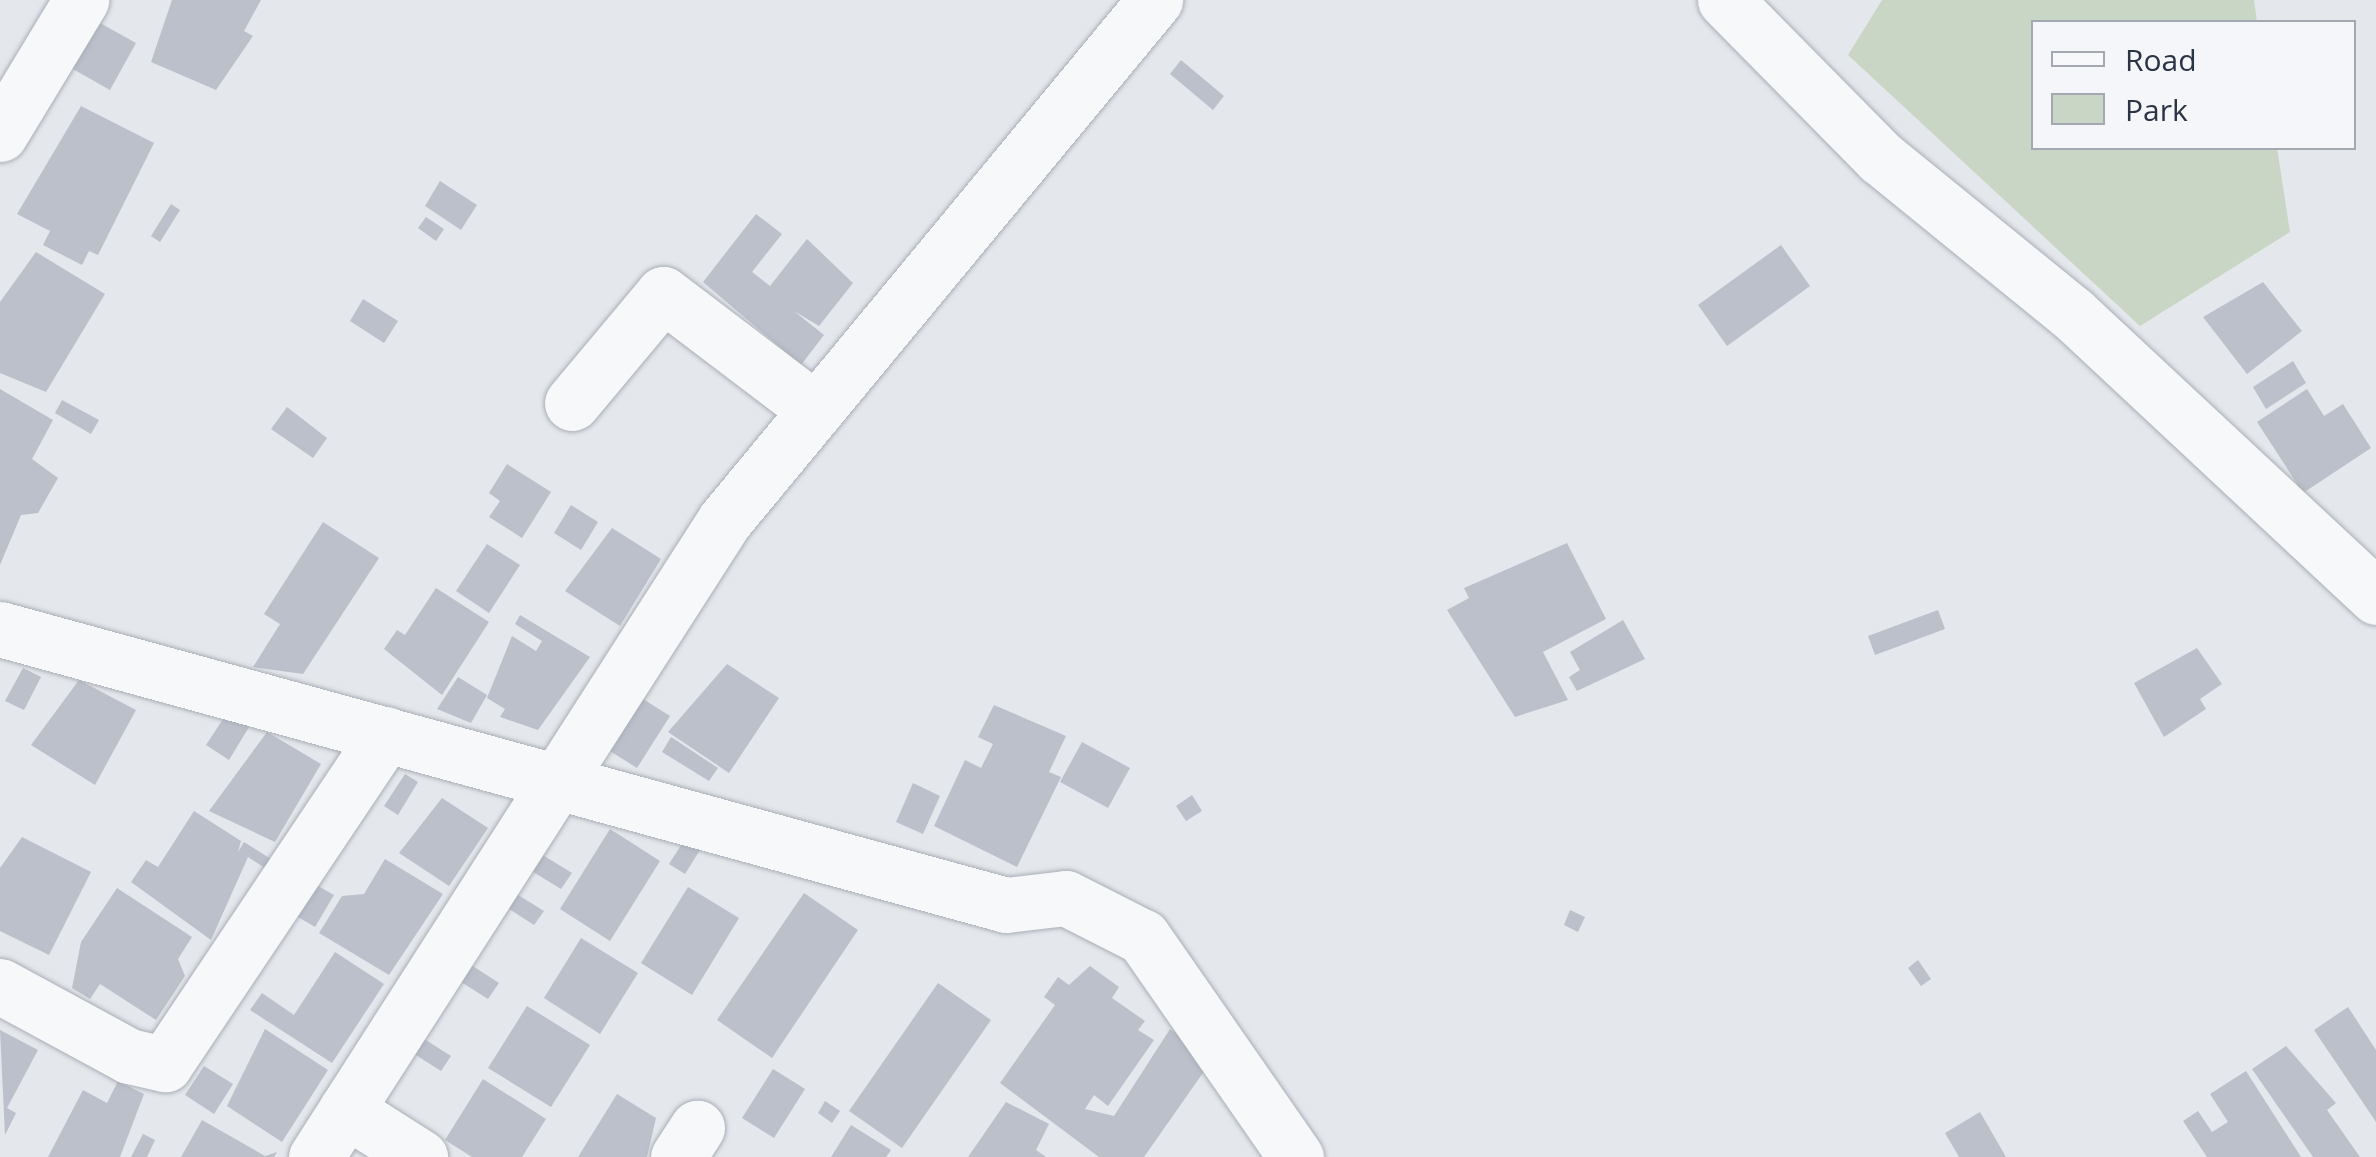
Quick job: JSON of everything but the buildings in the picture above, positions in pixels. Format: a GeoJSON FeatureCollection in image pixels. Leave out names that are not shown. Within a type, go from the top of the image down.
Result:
{"type":"FeatureCollection","features":[{"type":"Feature","properties":{"kind":"street"},"geometry":{"type":"LineString","coordinates":[[0,134],[80,0]]}},
{"type":"Feature","properties":{"kind":"street"},"geometry":{"type":"LineString","coordinates":[[316,1157],[725,520],[1155,0]]}},
{"type":"Feature","properties":{"kind":"street"},"geometry":{"type":"LineString","coordinates":[[1725,0],[1881,158],[2073,314],[2376,596]]}},
{"type":"Feature","properties":{"kind":"street"},"geometry":{"type":"LineString","coordinates":[[572,404],[663,294],[816,410]]}},
{"type":"Feature","properties":{"kind":"street"},"geometry":{"type":"LineString","coordinates":[[0,629],[1006,906],[1066,898],[1143,937],[1296,1157]]}},
{"type":"Feature","properties":{"kind":"street"},"geometry":{"type":"LineString","coordinates":[[0,986],[129,1056],[166,1064],[386,734]]}},
{"type":"Feature","properties":{"kind":"street"},"geometry":{"type":"LineString","coordinates":[[346,1110],[420,1157]]}},
{"type":"Feature","properties":{"kind":"green space"},"geometry":{"type":"Polygon","coordinates":[[[1882,0],[2254,0],[2257,20],[2031,20],[2031,150],[2277,150],[2290,232],[2140,326],[1848,55],[1882,0]]]}}]}
